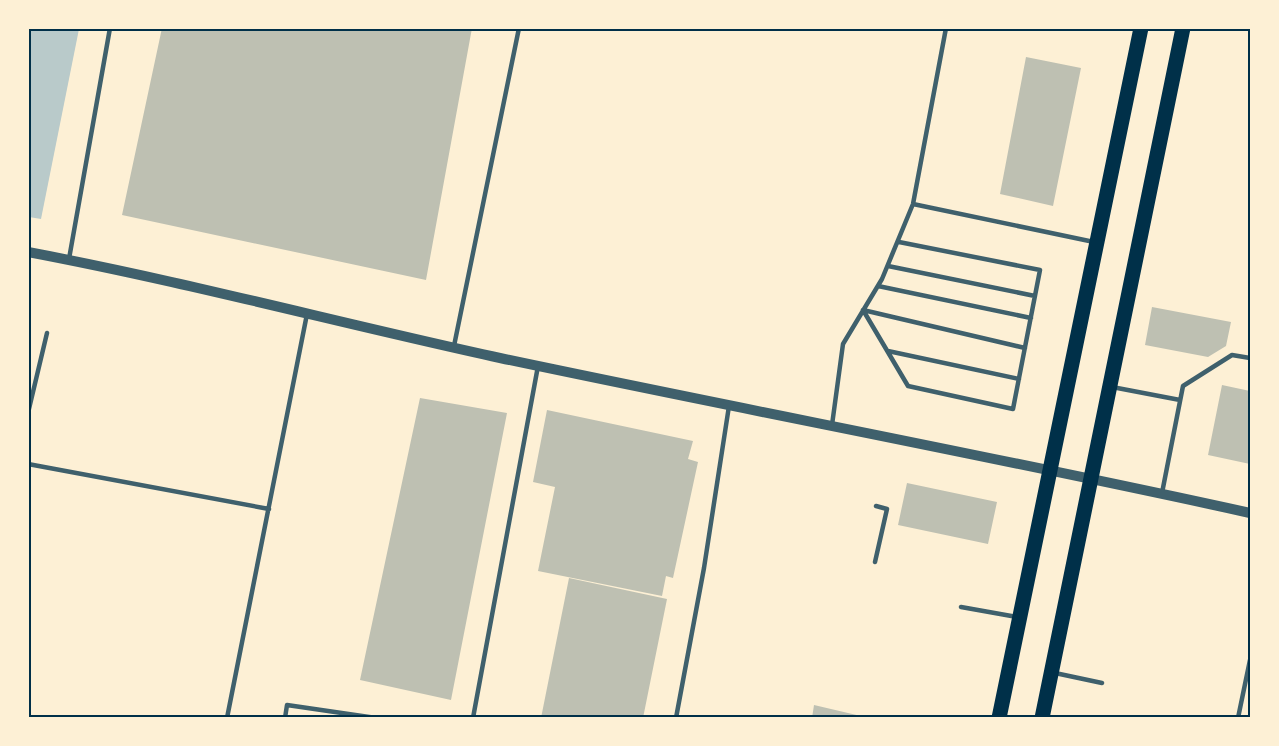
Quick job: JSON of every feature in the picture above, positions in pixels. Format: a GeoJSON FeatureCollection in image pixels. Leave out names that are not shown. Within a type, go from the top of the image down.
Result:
{"type":"FeatureCollection","features":[{"type":"Feature","properties":{"kind":"main road"},"geometry":{"type":"LineString","coordinates":[[999,717],[1141,28]]}},
{"type":"Feature","properties":{"kind":"main road"},"geometry":{"type":"LineString","coordinates":[[1042,717],[1093,478],[1183,28]]}},
{"type":"Feature","properties":{"kind":"street"},"geometry":{"type":"LineString","coordinates":[[28,252],[69,259],[538,366],[832,428],[1051,472],[1093,478],[1251,513]]}},
{"type":"Feature","properties":{"kind":"lane"},"geometry":{"type":"LineString","coordinates":[[69,259],[110,28]]}},
{"type":"Feature","properties":{"kind":"lane"},"geometry":{"type":"LineString","coordinates":[[454,348],[519,28]]}},
{"type":"Feature","properties":{"kind":"lane"},"geometry":{"type":"LineString","coordinates":[[832,428],[843,344],[878,286],[914,204],[946,28]]}},
{"type":"Feature","properties":{"kind":"lane"},"geometry":{"type":"LineString","coordinates":[[914,204],[1096,243]]}},
{"type":"Feature","properties":{"kind":"lane"},"geometry":{"type":"LineString","coordinates":[[863,310],[908,386],[1013,409],[1040,270],[898,242]]}},
{"type":"Feature","properties":{"kind":"lane"},"geometry":{"type":"LineString","coordinates":[[888,266],[1035,297]]}},
{"type":"Feature","properties":{"kind":"lane"},"geometry":{"type":"LineString","coordinates":[[878,286],[1031,318]]}},
{"type":"Feature","properties":{"kind":"lane"},"geometry":{"type":"LineString","coordinates":[[863,310],[1025,348]]}},
{"type":"Feature","properties":{"kind":"lane"},"geometry":{"type":"LineString","coordinates":[[227,717],[308,314]]}},
{"type":"Feature","properties":{"kind":"lane"},"geometry":{"type":"LineString","coordinates":[[28,413],[48,333]]}},
{"type":"Feature","properties":{"kind":"lane"},"geometry":{"type":"LineString","coordinates":[[888,351],[1019,379]]}},
{"type":"Feature","properties":{"kind":"lane"},"geometry":{"type":"LineString","coordinates":[[1162,493],[1183,386],[1232,355],[1251,358]]}},
{"type":"Feature","properties":{"kind":"lane"},"geometry":{"type":"LineString","coordinates":[[473,717],[538,366]]}},
{"type":"Feature","properties":{"kind":"lane"},"geometry":{"type":"LineString","coordinates":[[1111,387],[1180,400]]}},
{"type":"Feature","properties":{"kind":"lane"},"geometry":{"type":"LineString","coordinates":[[676,717],[704,568],[729,406]]}},
{"type":"Feature","properties":{"kind":"lane"},"geometry":{"type":"LineString","coordinates":[[28,464],[269,509]]}},
{"type":"Feature","properties":{"kind":"lane"},"geometry":{"type":"LineString","coordinates":[[875,562],[888,509],[876,506]]}},
{"type":"Feature","properties":{"kind":"lane"},"geometry":{"type":"LineString","coordinates":[[961,607],[1020,618]]}},
{"type":"Feature","properties":{"kind":"lane"},"geometry":{"type":"LineString","coordinates":[[1238,717],[1251,660]]}},
{"type":"Feature","properties":{"kind":"lane"},"geometry":{"type":"LineString","coordinates":[[1052,672],[1102,683]]}},
{"type":"Feature","properties":{"kind":"lane"},"geometry":{"type":"LineString","coordinates":[[285,717],[287,705],[376,717]]}},
{"type":"Feature","properties":{"kind":"shaded area"},"geometry":{"type":"Polygon","coordinates":[[[28,29],[79,29],[41,219],[29,217],[28,29]]]}},
{"type":"Feature","properties":{"kind":"building"},"geometry":{"type":"Polygon","coordinates":[[[162,28],[472,28],[426,280],[122,215],[162,28]]]}},
{"type":"Feature","properties":{"kind":"building"},"geometry":{"type":"Polygon","coordinates":[[[1026,57],[1081,68],[1053,206],[1000,194],[1026,57]]]}},
{"type":"Feature","properties":{"kind":"building"},"geometry":{"type":"Polygon","coordinates":[[[1152,307],[1231,322],[1226,346],[1208,357],[1145,345],[1152,307]]]}},
{"type":"Feature","properties":{"kind":"building"},"geometry":{"type":"Polygon","coordinates":[[[1222,385],[1250,391],[1250,464],[1208,455],[1222,385]]]}},
{"type":"Feature","properties":{"kind":"building"},"geometry":{"type":"Polygon","coordinates":[[[420,398],[507,413],[451,700],[360,680],[420,398]]]}},
{"type":"Feature","properties":{"kind":"building"},"geometry":{"type":"Polygon","coordinates":[[[547,410],[693,441],[688,459],[698,462],[673,578],[666,576],[662,596],[538,571],[555,487],[533,482],[547,410]]]}},
{"type":"Feature","properties":{"kind":"building"},"geometry":{"type":"Polygon","coordinates":[[[907,483],[997,502],[988,544],[898,525],[907,483]]]}},
{"type":"Feature","properties":{"kind":"building"},"geometry":{"type":"Polygon","coordinates":[[[569,578],[667,599],[643,718],[541,718],[569,578]]]}},
{"type":"Feature","properties":{"kind":"building"},"geometry":{"type":"Polygon","coordinates":[[[814,705],[865,717],[865,718],[812,718],[814,705]]]}}]}
